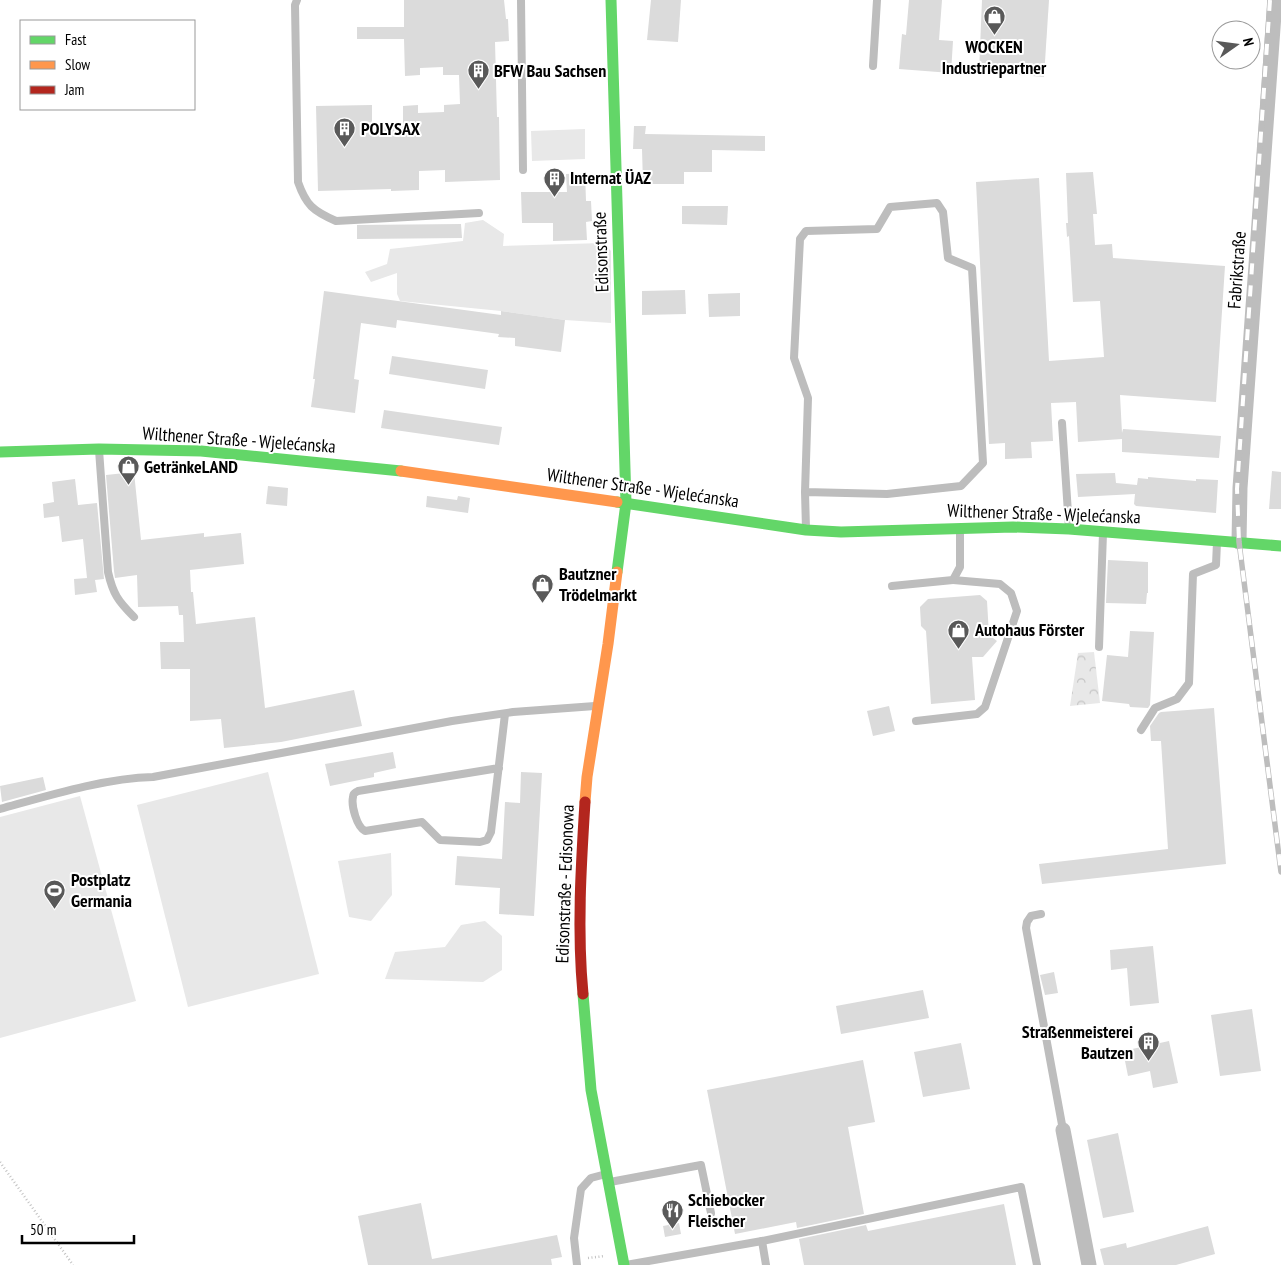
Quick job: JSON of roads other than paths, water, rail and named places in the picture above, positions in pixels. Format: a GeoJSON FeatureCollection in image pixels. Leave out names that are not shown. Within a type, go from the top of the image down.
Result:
{"type":"FeatureCollection","features":[{"type":"Feature","properties":{"kind":"main road","name":"Edisonstraße"},"geometry":{"type":"LineString","coordinates":[[611,0],[626,503]]}},
{"type":"Feature","properties":{"kind":"main road","name":"Wilthener Straße - Wjelećanska"},"geometry":{"type":"LineString","coordinates":[[0,452],[99,449],[201,451],[368,467],[806,530],[841,532],[960,527],[1069,529],[1281,546]]}},
{"type":"Feature","properties":{"kind":"main road","name":"Edisonstraße - Edisonowa"},"geometry":{"type":"LineString","coordinates":[[625,1265],[621,1253],[591,1090],[580,963],[579,904],[587,778],[608,644],[626,503]]}},
{"type":"Feature","properties":{"kind":"street","name":"Fabrikstraße"},"geometry":{"type":"LineString","coordinates":[[1239,542],[1241,478],[1275,0]]}},
{"type":"Feature","properties":{"kind":"street"},"geometry":{"type":"LineString","coordinates":[[1063,1130],[1089,1265]]}},
{"type":"Feature","properties":{"kind":"lane"},"geometry":{"type":"LineString","coordinates":[[297,0],[295,5],[298,182],[304,199],[319,214],[336,221],[479,213]]}},
{"type":"Feature","properties":{"kind":"lane"},"geometry":{"type":"LineString","coordinates":[[522,0],[523,170]]}},
{"type":"Feature","properties":{"kind":"lane"},"geometry":{"type":"LineString","coordinates":[[873,66],[877,0]]}},
{"type":"Feature","properties":{"kind":"lane"},"geometry":{"type":"LineString","coordinates":[[805,492],[887,494],[960,486],[983,464],[972,268],[948,258],[943,212],[937,203],[890,207],[877,229],[806,231],[800,239],[794,358],[808,398],[805,492],[806,530]]}},
{"type":"Feature","properties":{"kind":"lane"},"geometry":{"type":"LineString","coordinates":[[1062,423],[1069,529]]}},
{"type":"Feature","properties":{"kind":"lane"},"geometry":{"type":"LineString","coordinates":[[99,449],[108,572],[120,603],[134,617]]}},
{"type":"Feature","properties":{"kind":"lane"},"geometry":{"type":"LineString","coordinates":[[953,580],[960,567],[960,527]]}},
{"type":"Feature","properties":{"kind":"lane"},"geometry":{"type":"LineString","coordinates":[[1100,647],[1103,531]]}},
{"type":"Feature","properties":{"kind":"lane"},"geometry":{"type":"LineString","coordinates":[[1141,730],[1155,708],[1177,699],[1189,683],[1193,574],[1216,565],[1217,540]]}},
{"type":"Feature","properties":{"kind":"lane"},"geometry":{"type":"LineString","coordinates":[[892,586],[953,580],[1000,584],[1011,593],[1016,611],[985,707],[977,714],[916,721]]}},
{"type":"Feature","properties":{"kind":"lane"},"geometry":{"type":"LineString","coordinates":[[0,809],[57,793],[134,777],[154,777],[452,721],[505,714],[597,706]]}},
{"type":"Feature","properties":{"kind":"lane"},"geometry":{"type":"LineString","coordinates":[[499,768],[358,791],[352,798],[357,824],[365,831],[422,822],[440,840],[480,842],[487,840],[491,832],[499,768],[505,714]]}},
{"type":"Feature","properties":{"kind":"lane"},"geometry":{"type":"LineString","coordinates":[[1042,914],[1031,916],[1026,928],[1063,1130]]}},
{"type":"Feature","properties":{"kind":"lane"},"geometry":{"type":"LineString","coordinates":[[577,1263],[574,1238],[581,1189],[591,1178],[607,1178],[701,1165],[711,1213]]}},
{"type":"Feature","properties":{"kind":"lane"},"geometry":{"type":"LineString","coordinates":[[625,1265],[762,1241],[1021,1187],[1037,1265]]}},
{"type":"Feature","properties":{"kind":"lane"},"geometry":{"type":"LineString","coordinates":[[762,1241],[766,1265]]}},
{"type":"Feature","properties":{"kind":"railway"},"geometry":{"type":"LineString","coordinates":[[1270,0],[1237,489],[1239,542],[1281,872]]}},
{"type":"Feature","properties":{"kind":"place","name":"WOCKEN Industriepartner"},"geometry":{"type":"Point","coordinates":[994,36]}},
{"type":"Feature","properties":{"kind":"place","name":"BFW Bau Sachsen"},"geometry":{"type":"Point","coordinates":[478,90]}},
{"type":"Feature","properties":{"kind":"place","name":"POLYSAX"},"geometry":{"type":"Point","coordinates":[345,148]}},
{"type":"Feature","properties":{"kind":"place","name":"Internat ÜAZ"},"geometry":{"type":"Point","coordinates":[554,197]}},
{"type":"Feature","properties":{"kind":"place","name":"GetränkeLAND"},"geometry":{"type":"Point","coordinates":[128,486]}},
{"type":"Feature","properties":{"kind":"place","name":"Bautzner Trödelmarkt"},"geometry":{"type":"Point","coordinates":[543,603]}},
{"type":"Feature","properties":{"kind":"place","name":"Autohaus Förster"},"geometry":{"type":"Point","coordinates":[959,649]}},
{"type":"Feature","properties":{"kind":"place","name":"Postplatz Germania"},"geometry":{"type":"Point","coordinates":[55,909]}},
{"type":"Feature","properties":{"kind":"place","name":"Straßenmeisterei Bautzen"},"geometry":{"type":"Point","coordinates":[1149,1061]}},
{"type":"Feature","properties":{"kind":"place","name":"Schiebocker Fleischer"},"geometry":{"type":"Point","coordinates":[672,1229]}}]}
